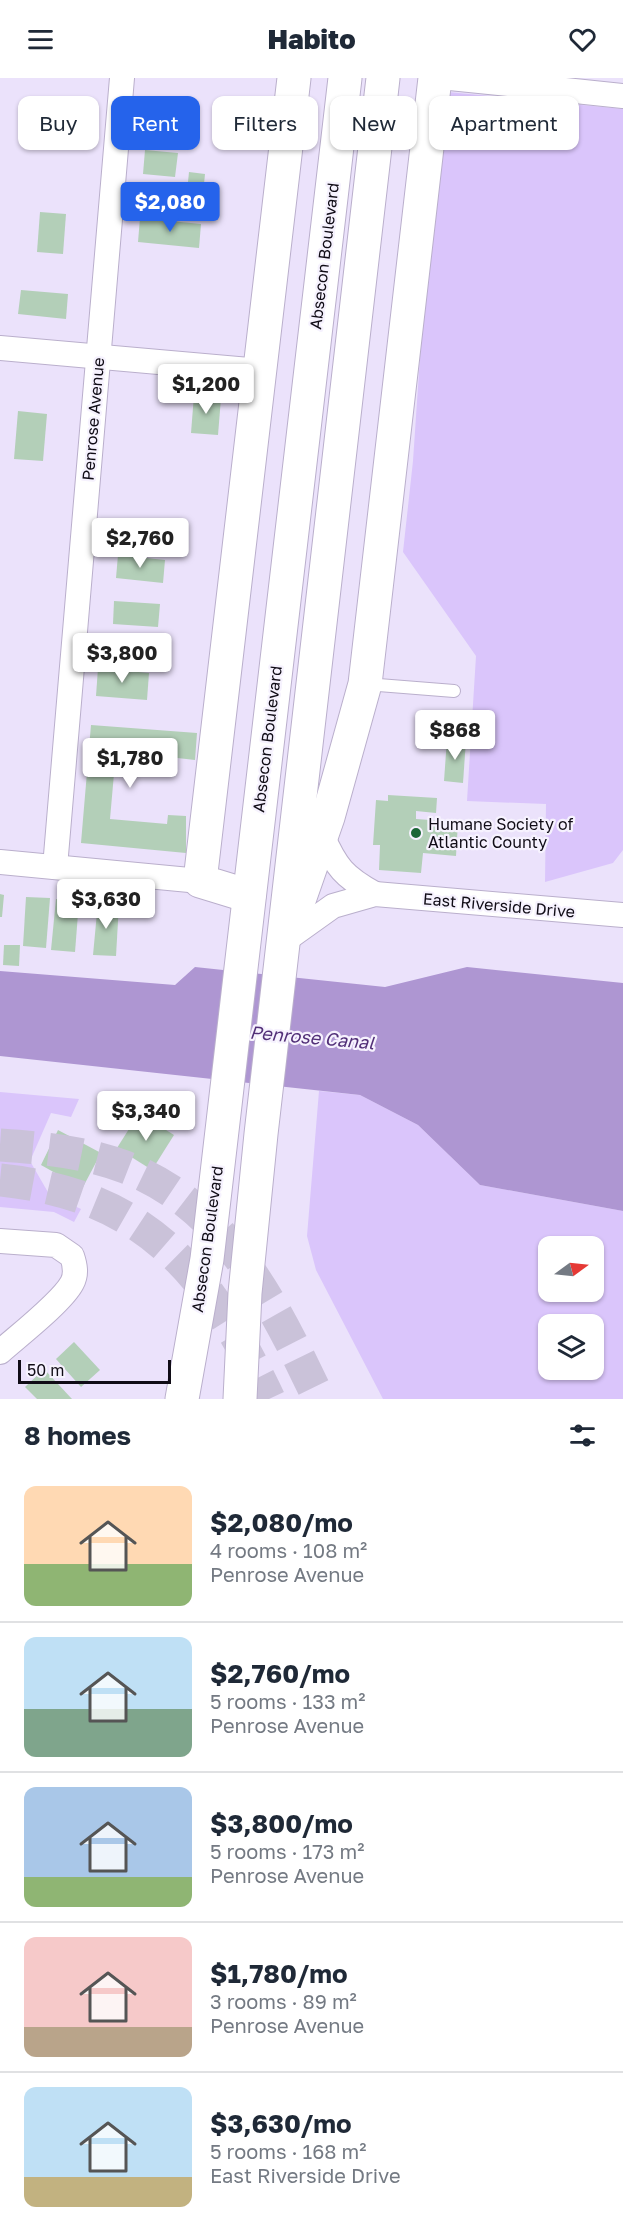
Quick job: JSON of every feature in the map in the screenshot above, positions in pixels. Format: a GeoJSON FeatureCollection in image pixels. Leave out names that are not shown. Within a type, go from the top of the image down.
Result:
{"type":"FeatureCollection","features":[{"type":"Feature","properties":{"kind":"main road"},"geometry":{"type":"LineString","coordinates":[[249,896],[200,881],[294,78]]}},
{"type":"Feature","properties":{"kind":"main road","name":"Absecon Boulevard"},"geometry":{"type":"LineString","coordinates":[[182,1399],[207,1259],[345,78]]}},
{"type":"Feature","properties":{"kind":"main road"},"geometry":{"type":"LineString","coordinates":[[240,1399],[246,1282],[261,1134],[383,78]]}},
{"type":"Feature","properties":{"kind":"main road"},"geometry":{"type":"LineString","coordinates":[[284,941],[322,835],[365,684],[435,78]]}},
{"type":"Feature","properties":{"kind":"main road"},"geometry":{"type":"LineString","coordinates":[[205,1399],[207,1259]]}},
{"type":"Feature","properties":{"kind":"street","name":"Penrose Avenue"},"geometry":{"type":"LineString","coordinates":[[55,867],[122,78]]}},
{"type":"Feature","properties":{"kind":"street"},"geometry":{"type":"LineString","coordinates":[[450,78],[623,96]]}},
{"type":"Feature","properties":{"kind":"street"},"geometry":{"type":"LineString","coordinates":[[0,348],[260,371]]}},
{"type":"Feature","properties":{"kind":"street","name":"East Riverside Drive"},"geometry":{"type":"LineString","coordinates":[[322,835],[333,859],[345,876],[375,894]]}},
{"type":"Feature","properties":{"kind":"street"},"geometry":{"type":"LineString","coordinates":[[0,862],[200,881]]}},
{"type":"Feature","properties":{"kind":"street","name":"East Riverside Drive"},"geometry":{"type":"LineString","coordinates":[[284,941],[333,906],[375,894],[623,915]]}},
{"type":"Feature","properties":{"kind":"street"},"geometry":{"type":"LineString","coordinates":[[0,1241],[56,1245],[72,1256],[75,1269],[72,1285],[0,1352]]}},
{"type":"Feature","properties":{"kind":"lane"},"geometry":{"type":"LineString","coordinates":[[365,684],[454,691]]}},
{"type":"Feature","properties":{"kind":"shaded area"},"geometry":{"type":"Polygon","coordinates":[[[448,92],[489,96],[448,96],[448,92]]]}},
{"type":"Feature","properties":{"kind":"shaded area"},"geometry":{"type":"Polygon","coordinates":[[[579,105],[623,109],[623,850],[613,863],[545,882],[546,804],[467,801],[476,656],[403,552],[413,461],[426,268],[441,150],[579,150],[579,105]]]}},
{"type":"Feature","properties":{"kind":"shaded area"},"geometry":{"type":"Polygon","coordinates":[[[319,1091],[360,1095],[418,1125],[480,1185],[623,1211],[623,1399],[383,1399],[316,1270],[307,1236],[319,1091]]]}},
{"type":"Feature","properties":{"kind":"shaded area"},"geometry":{"type":"Polygon","coordinates":[[[0,1092],[79,1099],[71,1117],[51,1113],[30,1161],[49,1194],[81,1209],[74,1222],[54,1212],[0,1207],[0,1092]]]}},
{"type":"Feature","properties":{"kind":"water","name":"Penrose Canal"},"geometry":{"type":"Polygon","coordinates":[[[195,967],[385,987],[467,967],[623,983],[623,1211],[480,1185],[418,1125],[360,1095],[0,1056],[0,971],[175,985],[195,967]]]}},
{"type":"Feature","properties":{"kind":"building"},"geometry":{"type":"Polygon","coordinates":[[[145,150],[178,153],[175,177],[143,174],[145,150]]]}},
{"type":"Feature","properties":{"kind":"building"},"geometry":{"type":"Polygon","coordinates":[[[189,172],[205,174],[203,194],[187,192],[189,172]]]}},
{"type":"Feature","properties":{"kind":"building"},"geometry":{"type":"Polygon","coordinates":[[[143,184],[173,186],[173,191],[181,192],[181,198],[205,201],[204,215],[140,210],[143,184]]]}},
{"type":"Feature","properties":{"kind":"building"},"geometry":{"type":"Polygon","coordinates":[[[40,212],[66,214],[63,254],[37,252],[40,212]]]}},
{"type":"Feature","properties":{"kind":"building"},"geometry":{"type":"Polygon","coordinates":[[[140,218],[201,224],[199,248],[138,242],[140,218]]]}},
{"type":"Feature","properties":{"kind":"building"},"geometry":{"type":"Polygon","coordinates":[[[21,290],[68,294],[66,319],[18,314],[21,290]]]}},
{"type":"Feature","properties":{"kind":"building"},"geometry":{"type":"Polygon","coordinates":[[[194,395],[221,398],[218,435],[191,433],[194,395]]]}},
{"type":"Feature","properties":{"kind":"building"},"geometry":{"type":"Polygon","coordinates":[[[18,411],[47,414],[43,461],[14,459],[18,411]]]}},
{"type":"Feature","properties":{"kind":"building"},"geometry":{"type":"Polygon","coordinates":[[[118,555],[165,560],[163,583],[116,578],[118,555]]]}},
{"type":"Feature","properties":{"kind":"building"},"geometry":{"type":"Polygon","coordinates":[[[114,601],[160,604],[158,627],[113,624],[114,601]]]}},
{"type":"Feature","properties":{"kind":"building"},"geometry":{"type":"Polygon","coordinates":[[[98,668],[149,673],[147,700],[96,696],[98,668]]]}},
{"type":"Feature","properties":{"kind":"building"},"geometry":{"type":"Polygon","coordinates":[[[91,725],[197,733],[195,760],[116,751],[110,819],[167,824],[168,815],[186,816],[186,853],[81,843],[91,725]]]}},
{"type":"Feature","properties":{"kind":"building"},"geometry":{"type":"Polygon","coordinates":[[[447,739],[466,740],[463,783],[444,781],[447,739]]]}},
{"type":"Feature","properties":{"kind":"building","name":"Humane Society of Atlantic County"},"geometry":{"type":"Polygon","coordinates":[[[388,795],[437,798],[436,813],[416,811],[416,819],[458,822],[456,856],[423,853],[421,873],[379,870],[380,845],[373,845],[376,800],[388,801],[388,795]]]}},
{"type":"Feature","properties":{"kind":"building"},"geometry":{"type":"Polygon","coordinates":[[[0,894],[4,895],[2,917],[0,917],[0,894]]]}},
{"type":"Feature","properties":{"kind":"building"},"geometry":{"type":"Polygon","coordinates":[[[26,897],[50,898],[46,948],[23,946],[26,897]]]}},
{"type":"Feature","properties":{"kind":"building"},"geometry":{"type":"Polygon","coordinates":[[[56,899],[79,901],[75,952],[51,950],[56,899]]]}},
{"type":"Feature","properties":{"kind":"building"},"geometry":{"type":"Polygon","coordinates":[[[98,902],[119,904],[116,956],[93,955],[98,902]]]}},
{"type":"Feature","properties":{"kind":"building"},"geometry":{"type":"Polygon","coordinates":[[[4,945],[20,945],[19,966],[3,965],[4,945]]]}},
{"type":"Feature","properties":{"kind":"building"},"geometry":{"type":"Polygon","coordinates":[[[139,1113],[174,1135],[152,1170],[117,1148],[139,1113]]]}},
{"type":"Feature","properties":{"kind":"building"},"geometry":{"type":"Polygon","coordinates":[[[58,1130],[101,1153],[83,1187],[80,1185],[72,1200],[50,1188],[57,1174],[41,1165],[58,1130]]]}},
{"type":"Feature","properties":{"kind":"building"},"geometry":{"type":"Polygon","coordinates":[[[74,1342],[100,1370],[81,1387],[56,1359],[74,1342]]]}},
{"type":"Feature","properties":{"kind":"building"},"geometry":{"type":"Polygon","coordinates":[[[44,1369],[72,1399],[37,1399],[25,1387],[44,1369]]]}},
{"type":"Feature","properties":{"kind":"tunnel"},"geometry":{"type":"LineString","coordinates":[[0,1145],[64,1152],[110,1162],[161,1184],[192,1207],[220,1233],[244,1263],[284,1329],[319,1399]]}},
{"type":"Feature","properties":{"kind":"tunnel"},"geometry":{"type":"LineString","coordinates":[[0,1180],[51,1189],[96,1203],[134,1223],[167,1248],[196,1278],[222,1314],[269,1399]]}},
{"type":"Feature","properties":{"kind":"place","name":"Humane Society of Atlantic County"},"geometry":{"type":"Point","coordinates":[416,833]}}]}
